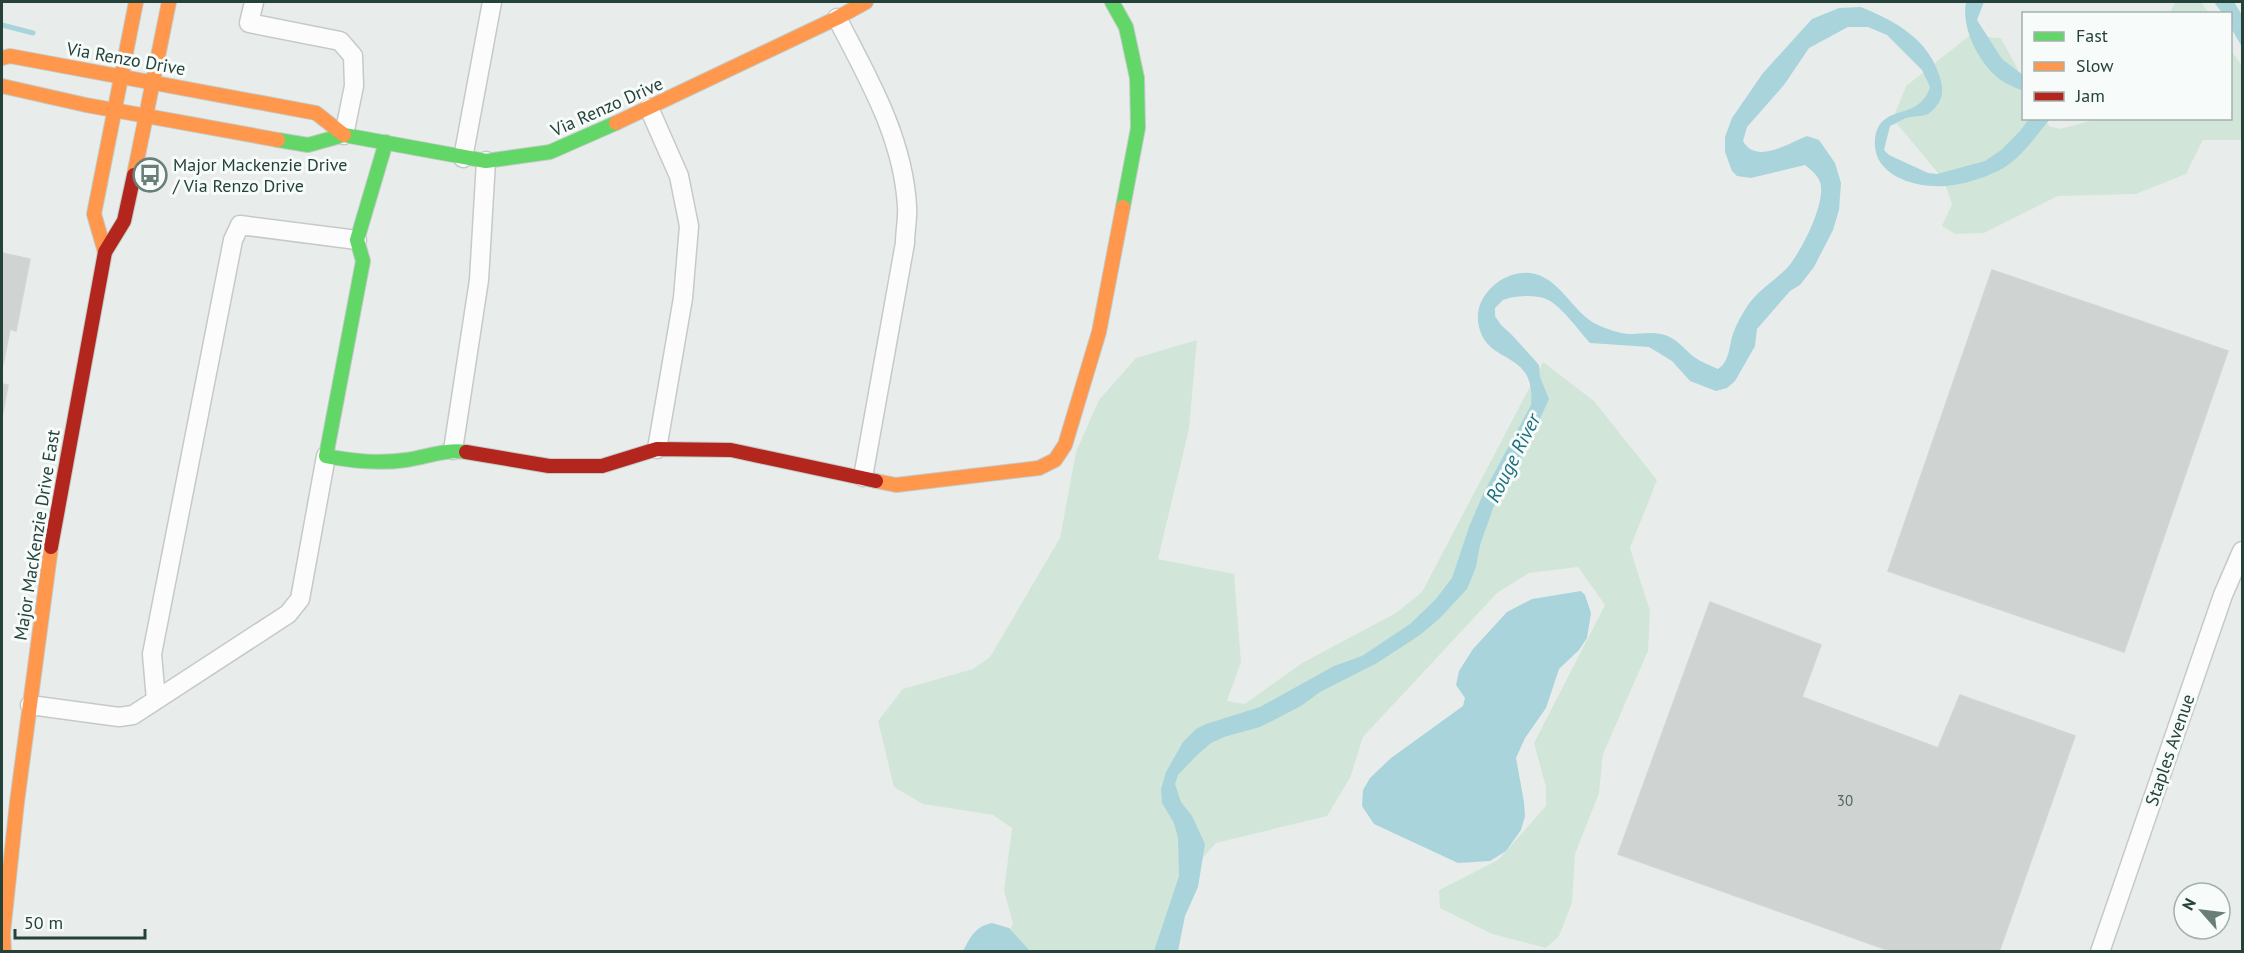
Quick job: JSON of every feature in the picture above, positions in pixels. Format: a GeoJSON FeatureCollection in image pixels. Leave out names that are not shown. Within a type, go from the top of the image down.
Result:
{"type":"FeatureCollection","features":[{"type":"Feature","properties":{"kind":"street","name":"Major MacKenzie Drive East"},"geometry":{"type":"LineString","coordinates":[[105,252],[94,214],[136,2]]}},
{"type":"Feature","properties":{"kind":"street","name":"Major MacKenzie Drive East"},"geometry":{"type":"LineString","coordinates":[[4,951],[2,935],[51,549],[105,252],[124,222],[169,2]]}},
{"type":"Feature","properties":{"kind":"street"},"geometry":{"type":"LineString","coordinates":[[254,2],[249,23],[340,41],[353,56],[354,86],[344,135]]}},
{"type":"Feature","properties":{"kind":"street"},"geometry":{"type":"LineString","coordinates":[[463,158],[492,2]]}},
{"type":"Feature","properties":{"kind":"street","name":"Via Renzo Drive"},"geometry":{"type":"LineString","coordinates":[[2,86],[146,116],[308,144],[344,135],[486,161],[550,152],[650,108],[866,2]]}},
{"type":"Feature","properties":{"kind":"street"},"geometry":{"type":"LineString","coordinates":[[326,456],[365,463],[406,460],[453,450],[549,466],[602,466],[657,449],[732,450],[896,485],[1039,468],[1055,460],[1065,445],[1099,332],[1138,128],[1135,68],[1126,27],[1112,2]]}},
{"type":"Feature","properties":{"kind":"street"},"geometry":{"type":"LineString","coordinates":[[837,18],[885,112],[900,156],[908,207],[904,243],[863,477]]}},
{"type":"Feature","properties":{"kind":"street","name":"Via Renzo Drive"},"geometry":{"type":"LineString","coordinates":[[2,58],[10,56],[316,113],[344,135]]}},
{"type":"Feature","properties":{"kind":"street"},"geometry":{"type":"LineString","coordinates":[[650,108],[679,176],[689,226],[682,298],[657,449]]}},
{"type":"Feature","properties":{"kind":"street"},"geometry":{"type":"LineString","coordinates":[[30,705],[119,717],[133,715],[288,614],[300,599],[363,261],[357,240],[386,142]]}},
{"type":"Feature","properties":{"kind":"street"},"geometry":{"type":"LineString","coordinates":[[453,450],[479,280],[486,161]]}},
{"type":"Feature","properties":{"kind":"street"},"geometry":{"type":"LineString","coordinates":[[156,700],[152,654],[232,240],[240,225],[357,240]]}},
{"type":"Feature","properties":{"kind":"street","name":"Staples Avenue"},"geometry":{"type":"LineString","coordinates":[[2100,951],[2223,595],[2242,551]]}},
{"type":"Feature","properties":{"kind":"green space"},"geometry":{"type":"Polygon","coordinates":[[[2175,2],[2201,2],[2208,12],[2170,12],[2175,2]]]}},
{"type":"Feature","properties":{"kind":"green space"},"geometry":{"type":"Polygon","coordinates":[[[1969,36],[2001,38],[2022,77],[2022,120],[2046,120],[2049,126],[2060,129],[2093,120],[2232,120],[2232,51],[2242,66],[2242,140],[2203,140],[2186,174],[2136,194],[2058,196],[1984,233],[1955,234],[1942,226],[1952,204],[1943,179],[1893,119],[1906,86],[1969,36]]]}},
{"type":"Feature","properties":{"kind":"green space"},"geometry":{"type":"Polygon","coordinates":[[[1197,340],[1189,429],[1158,559],[1234,574],[1241,662],[1227,701],[1245,704],[1302,663],[1396,613],[1422,592],[1543,362],[1594,401],[1657,480],[1630,548],[1650,611],[1648,651],[1603,754],[1599,793],[1575,854],[1572,903],[1559,936],[1546,948],[1492,934],[1440,908],[1439,890],[1498,860],[1546,806],[1546,787],[1534,743],[1605,605],[1578,567],[1529,573],[1497,593],[1363,737],[1350,778],[1327,816],[1216,843],[1199,862],[1166,951],[1000,951],[1013,923],[1004,891],[1012,828],[993,815],[923,804],[894,787],[878,721],[903,689],[973,669],[990,657],[1060,538],[1076,452],[1099,400],[1136,358],[1197,340]]]}},
{"type":"Feature","properties":{"kind":"water"},"geometry":{"type":"Polygon","coordinates":[[[1966,2],[1984,2],[1977,20],[2002,59],[2022,74],[2022,91],[1998,78],[1984,63],[1969,33],[1965,12],[1966,2]]]}},
{"type":"Feature","properties":{"kind":"water"},"geometry":{"type":"Polygon","coordinates":[[[2214,2],[2234,2],[2242,15],[2242,47],[2232,30],[2232,12],[2221,12],[2214,2]]]}},
{"type":"Feature","properties":{"kind":"water","name":"Rouge River"},"geometry":{"type":"Polygon","coordinates":[[[1861,7],[1898,25],[1919,42],[1935,64],[1942,91],[1936,107],[1923,116],[1906,118],[1890,126],[1884,150],[1889,155],[1928,173],[1937,174],[1985,161],[2001,150],[2028,120],[2049,120],[2020,155],[1998,171],[1972,181],[1952,185],[1934,186],[1909,182],[1888,171],[1881,163],[1876,152],[1875,140],[1878,128],[1884,120],[1917,105],[1925,98],[1930,87],[1922,70],[1887,35],[1868,27],[1848,27],[1809,48],[1784,85],[1747,127],[1743,141],[1749,148],[1764,152],[1807,136],[1819,140],[1835,163],[1841,183],[1839,210],[1833,230],[1814,267],[1800,285],[1790,291],[1757,329],[1755,346],[1735,381],[1727,388],[1716,391],[1690,381],[1672,361],[1649,347],[1590,343],[1563,312],[1546,299],[1524,296],[1503,300],[1495,308],[1495,316],[1539,365],[1540,377],[1549,399],[1523,456],[1495,503],[1467,589],[1440,618],[1420,635],[1377,663],[1320,692],[1301,706],[1260,727],[1211,743],[1178,775],[1175,784],[1181,802],[1192,816],[1205,844],[1198,887],[1185,916],[1178,951],[1154,951],[1179,876],[1178,838],[1174,823],[1162,803],[1161,789],[1166,772],[1183,742],[1196,729],[1206,724],[1260,707],[1334,666],[1362,656],[1410,624],[1435,600],[1452,578],[1469,527],[1484,492],[1531,405],[1531,387],[1526,375],[1519,366],[1492,348],[1484,339],[1479,327],[1478,314],[1487,292],[1507,277],[1519,273],[1531,273],[1551,282],[1583,315],[1598,325],[1628,334],[1665,335],[1697,359],[1718,369],[1722,366],[1733,333],[1746,308],[1786,269],[1805,241],[1816,215],[1821,191],[1820,182],[1814,172],[1805,165],[1751,178],[1737,176],[1732,171],[1725,152],[1725,137],[1732,118],[1763,73],[1812,19],[1839,8],[1861,7]]]}},
{"type":"Feature","properties":{"kind":"water"},"geometry":{"type":"Polygon","coordinates":[[[1581,591],[1585,595],[1591,613],[1587,638],[1579,650],[1559,669],[1546,708],[1525,738],[1516,758],[1525,816],[1521,830],[1506,851],[1490,861],[1458,863],[1374,824],[1362,806],[1363,790],[1370,778],[1391,758],[1463,706],[1465,698],[1456,685],[1459,671],[1473,649],[1507,612],[1532,599],[1581,591]]]}},
{"type":"Feature","properties":{"kind":"water"},"geometry":{"type":"Polygon","coordinates":[[[992,923],[1009,928],[1030,951],[963,951],[977,930],[992,923]]]}},
{"type":"Feature","properties":{"kind":"building"},"geometry":{"type":"Polygon","coordinates":[[[2,253],[30,259],[16,331],[10,329],[3,365],[2,253]]]}},
{"type":"Feature","properties":{"kind":"building"},"geometry":{"type":"Polygon","coordinates":[[[1992,270],[2228,351],[2124,652],[1888,571],[1992,270]]]}},
{"type":"Feature","properties":{"kind":"building"},"geometry":{"type":"Polygon","coordinates":[[[2,384],[8,385],[2,417],[2,384]]]}},
{"type":"Feature","properties":{"kind":"building"},"geometry":{"type":"Polygon","coordinates":[[[1710,602],[1821,645],[1802,697],[1938,748],[1960,695],[2075,736],[1999,952],[1893,952],[1618,854],[1710,602]]]}},
{"type":"Feature","properties":{"kind":"waterway"},"geometry":{"type":"LineString","coordinates":[[2,25],[33,33]]}},
{"type":"Feature","properties":{"kind":"traffic: fast"},"geometry":{"type":"LineString","coordinates":[[1112,2],[1126,27],[1137,78],[1138,128],[1123,207]]}},
{"type":"Feature","properties":{"kind":"traffic: fast"},"geometry":{"type":"LineString","coordinates":[[278,140],[308,145],[344,135],[486,161],[550,152],[616,123]]}},
{"type":"Feature","properties":{"kind":"traffic: fast"},"geometry":{"type":"LineString","coordinates":[[386,142],[357,240],[363,261],[326,456],[356,461],[385,462],[443,452],[466,452]]}},
{"type":"Feature","properties":{"kind":"traffic: slow"},"geometry":{"type":"LineString","coordinates":[[105,252],[94,214],[136,2]]}},
{"type":"Feature","properties":{"kind":"traffic: slow"},"geometry":{"type":"LineString","coordinates":[[134,175],[169,2]]}},
{"type":"Feature","properties":{"kind":"traffic: slow"},"geometry":{"type":"LineString","coordinates":[[616,123],[866,2]]}},
{"type":"Feature","properties":{"kind":"traffic: slow"},"geometry":{"type":"LineString","coordinates":[[2,58],[10,56],[316,113],[344,135]]}},
{"type":"Feature","properties":{"kind":"traffic: slow"},"geometry":{"type":"LineString","coordinates":[[2,86],[86,105],[278,140]]}},
{"type":"Feature","properties":{"kind":"traffic: slow"},"geometry":{"type":"LineString","coordinates":[[876,481],[896,485],[1039,468],[1055,460],[1065,445],[1099,332],[1123,207]]}},
{"type":"Feature","properties":{"kind":"traffic: slow"},"geometry":{"type":"LineString","coordinates":[[4,952],[3,933],[17,802],[51,547]]}},
{"type":"Feature","properties":{"kind":"traffic: jam"},"geometry":{"type":"LineString","coordinates":[[51,547],[105,252],[124,221],[134,175]]}},
{"type":"Feature","properties":{"kind":"traffic: jam"},"geometry":{"type":"LineString","coordinates":[[466,452],[549,466],[602,466],[657,449],[731,450],[876,481]]}},
{"type":"Feature","properties":{"kind":"place","name":"Major Mackenzie Drive / Via Renzo Drive"},"geometry":{"type":"Point","coordinates":[150,175]}}]}
